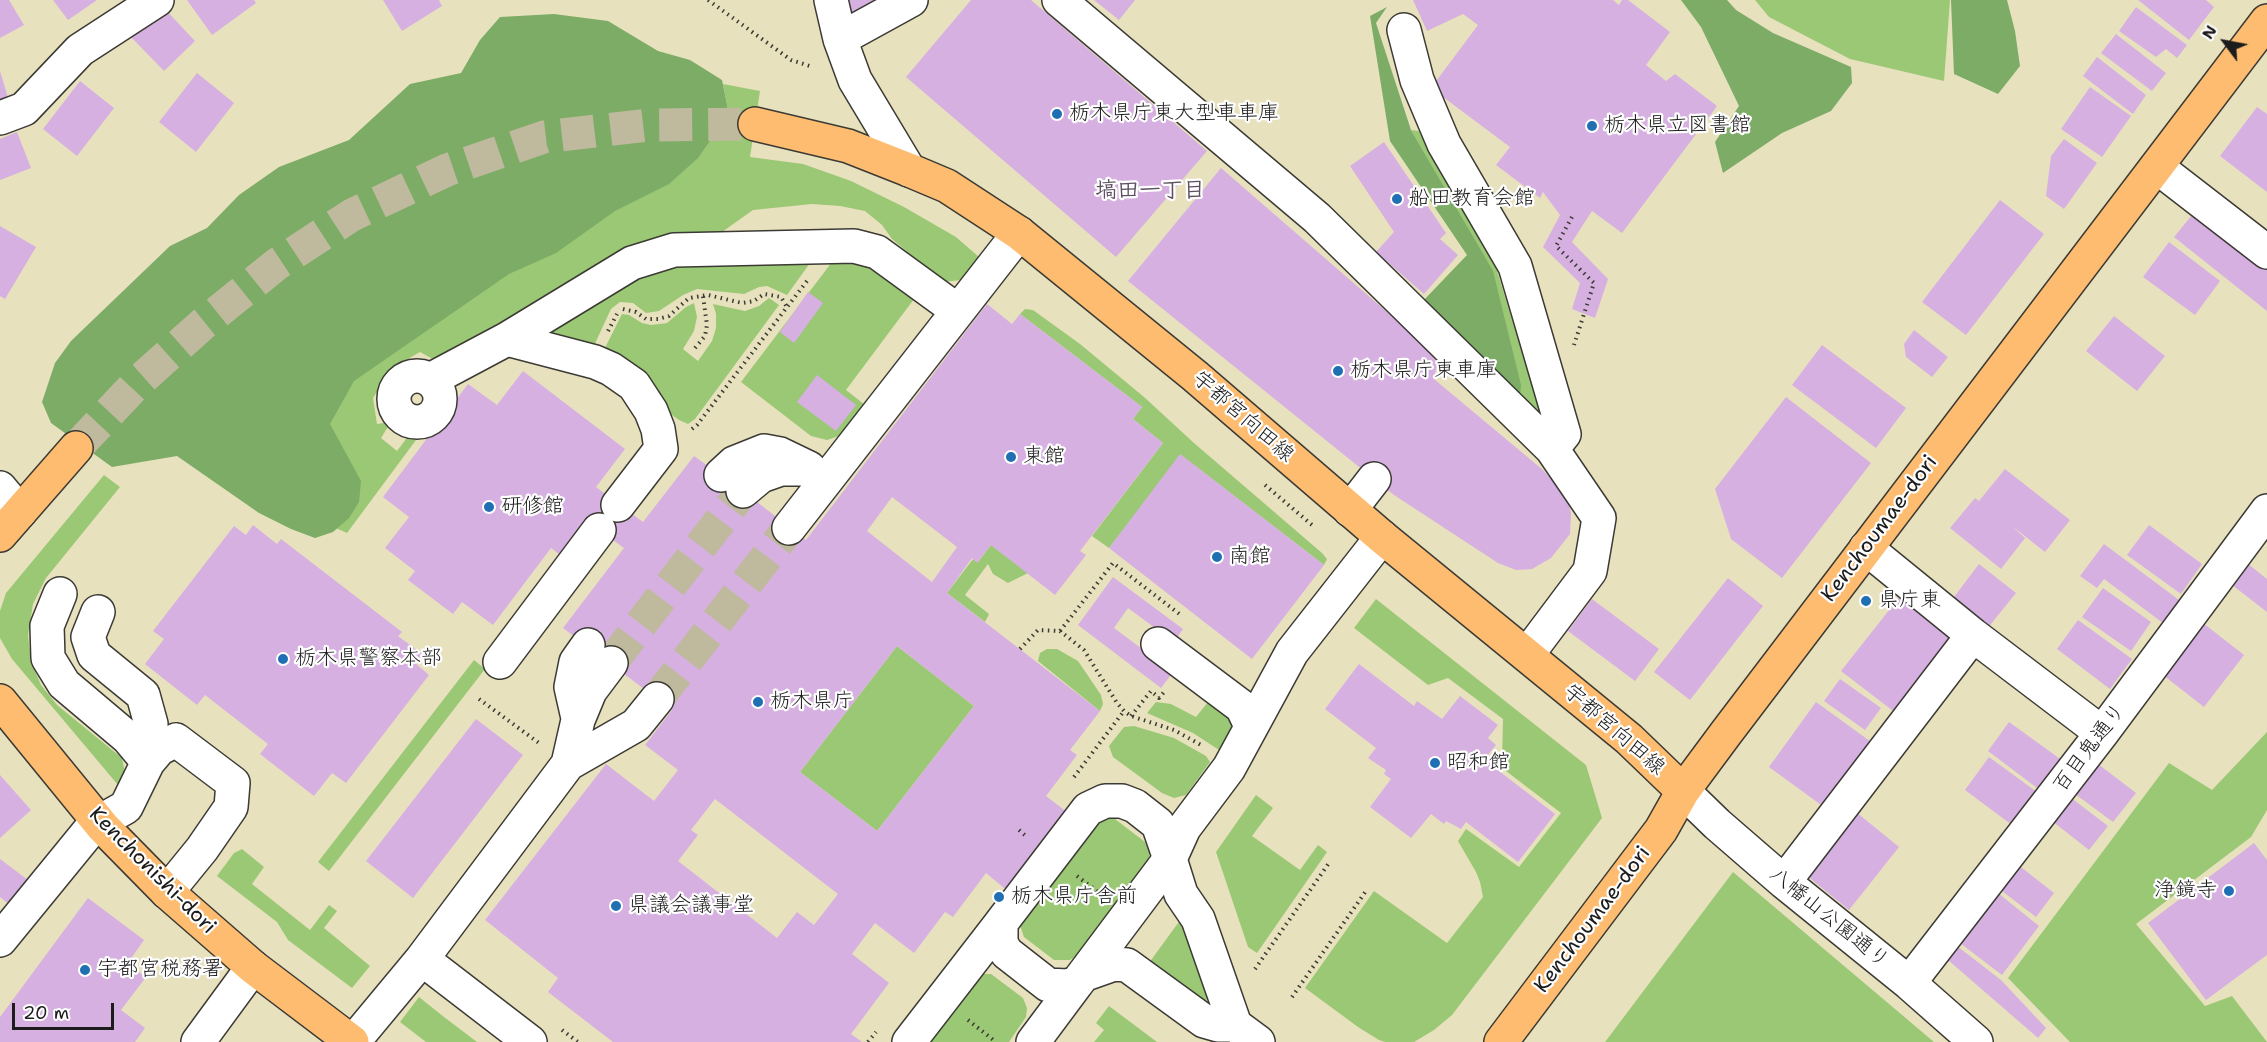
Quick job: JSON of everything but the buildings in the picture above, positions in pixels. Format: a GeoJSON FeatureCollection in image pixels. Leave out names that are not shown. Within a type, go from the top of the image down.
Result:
{"type":"FeatureCollection","features":[{"type":"Feature","properties":{"kind":"main road","name":"Kenchoumae-dori"},"geometry":{"type":"LineString","coordinates":[[1502,1042],[1661,830],[1683,791],[2267,21]]}},
{"type":"Feature","properties":{"kind":"main road","name":"宇都宮向田線"},"geometry":{"type":"LineString","coordinates":[[755,124],[848,146],[909,170],[947,186],[1018,233],[1195,376],[1382,537],[1629,739],[1683,791]]}},
{"type":"Feature","properties":{"kind":"main road"},"geometry":{"type":"LineString","coordinates":[[7,512],[76,448]]}},
{"type":"Feature","properties":{"kind":"main road","name":"Kenchonishi-dori"},"geometry":{"type":"LineString","coordinates":[[0,701],[99,822],[167,892],[253,967],[353,1042]]}},
{"type":"Feature","properties":{"kind":"street"},"geometry":{"type":"LineString","coordinates":[[0,118],[24,109],[80,50],[157,0]]}},
{"type":"Feature","properties":{"kind":"street"},"geometry":{"type":"LineString","coordinates":[[831,0],[840,39],[855,80],[909,170]]}},
{"type":"Feature","properties":{"kind":"street"},"geometry":{"type":"LineString","coordinates":[[840,39],[911,0]]}},
{"type":"Feature","properties":{"kind":"street"},"geometry":{"type":"LineString","coordinates":[[1059,0],[1317,219],[1552,449],[1599,518],[1590,571],[1527,655]]}},
{"type":"Feature","properties":{"kind":"street"},"geometry":{"type":"LineString","coordinates":[[1404,30],[1417,80],[1444,144],[1515,266],[1564,434],[1552,449]]}},
{"type":"Feature","properties":{"kind":"street"},"geometry":{"type":"LineString","coordinates":[[2157,167],[2267,252]]}},
{"type":"Feature","properties":{"kind":"street"},"geometry":{"type":"LineString","coordinates":[[789,528],[818,474],[958,311],[1018,233]]}},
{"type":"Feature","properties":{"kind":"street"},"geometry":{"type":"LineString","coordinates":[[430,380],[507,339],[632,263],[674,250],[854,246],[878,252],[958,311]]}},
{"type":"Feature","properties":{"kind":"street"},"geometry":{"type":"LineString","coordinates":[[507,339],[596,362],[634,385],[651,411],[658,429],[661,449],[618,505]]}},
{"type":"Feature","properties":{"kind":"street"},"geometry":{"type":"LineString","coordinates":[[732,483],[781,469],[818,474]]}},
{"type":"Feature","properties":{"kind":"street"},"geometry":{"type":"LineString","coordinates":[[1350,510],[1374,479]]}},
{"type":"Feature","properties":{"kind":"street","name":"百目鬼通り"},"geometry":{"type":"LineString","coordinates":[[1909,983],[2102,733],[2267,511]]}},
{"type":"Feature","properties":{"kind":"street"},"geometry":{"type":"LineString","coordinates":[[500,662],[599,530]]}},
{"type":"Feature","properties":{"kind":"street"},"geometry":{"type":"LineString","coordinates":[[1033,1042],[1170,860],[1184,828],[1229,768],[1292,652],[1382,537]]}},
{"type":"Feature","properties":{"kind":"street"},"geometry":{"type":"LineString","coordinates":[[1866,548],[1973,635],[2102,733]]}},
{"type":"Feature","properties":{"kind":"street"},"geometry":{"type":"LineString","coordinates":[[60,594],[47,626],[48,658],[64,684],[128,738],[148,762]]}},
{"type":"Feature","properties":{"kind":"street"},"geometry":{"type":"LineString","coordinates":[[98,612],[88,637],[94,655],[142,695],[151,724],[148,762]]}},
{"type":"Feature","properties":{"kind":"street"},"geometry":{"type":"LineString","coordinates":[[1784,882],[1973,635]]}},
{"type":"Feature","properties":{"kind":"street"},"geometry":{"type":"LineString","coordinates":[[1158,644],[1242,707],[1251,726]]}},
{"type":"Feature","properties":{"kind":"street"},"geometry":{"type":"LineString","coordinates":[[353,1042],[422,959],[557,756],[578,720],[590,691],[600,654]]}},
{"type":"Feature","properties":{"kind":"street"},"geometry":{"type":"LineString","coordinates":[[557,756],[636,725],[657,699]]}},
{"type":"Feature","properties":{"kind":"street"},"geometry":{"type":"LineString","coordinates":[[0,940],[94,825],[126,807],[148,762],[159,749],[176,740],[233,783],[231,807],[202,849],[167,892]]}},
{"type":"Feature","properties":{"kind":"street","name":"八幡山公園通り"},"geometry":{"type":"LineString","coordinates":[[1683,791],[1784,882],[1909,983],[1976,1042]]}},
{"type":"Feature","properties":{"kind":"street"},"geometry":{"type":"LineString","coordinates":[[909,1042],[1088,809],[1105,801],[1122,801],[1136,806],[1158,824],[1181,894],[1198,919],[1246,1034]]}},
{"type":"Feature","properties":{"kind":"street"},"geometry":{"type":"LineString","coordinates":[[1001,923],[1001,944],[1007,953],[1048,985],[1068,986],[1114,964],[1127,965],[1204,1021],[1246,1034]]}},
{"type":"Feature","properties":{"kind":"street"},"geometry":{"type":"LineString","coordinates":[[422,959],[530,1042]]}},
{"type":"Feature","properties":{"kind":"street"},"geometry":{"type":"LineString","coordinates":[[198,1042],[253,967]]}},
{"type":"Feature","properties":{"kind":"path"},"geometry":{"type":"LineString","coordinates":[[708,0],[791,60]]}},
{"type":"Feature","properties":{"kind":"path"},"geometry":{"type":"LineString","coordinates":[[1572,217],[1556,246],[1594,283],[1577,338]]}},
{"type":"Feature","properties":{"kind":"path"},"geometry":{"type":"LineString","coordinates":[[661,449],[697,425],[833,247]]}},
{"type":"Feature","properties":{"kind":"path"},"geometry":{"type":"LineString","coordinates":[[596,362],[616,315],[622,309],[636,312],[646,319],[658,319],[669,316],[689,298],[720,297],[742,303],[754,301],[764,294],[781,297],[787,307]]}},
{"type":"Feature","properties":{"kind":"path"},"geometry":{"type":"LineString","coordinates":[[695,348],[705,336],[707,325],[703,296]]}},
{"type":"Feature","properties":{"kind":"path"},"geometry":{"type":"LineString","coordinates":[[1261,481],[1314,527]]}},
{"type":"Feature","properties":{"kind":"path"},"geometry":{"type":"LineString","coordinates":[[1060,631],[1113,563],[1187,620]]}},
{"type":"Feature","properties":{"kind":"path"},"geometry":{"type":"LineString","coordinates":[[1020,650],[1038,630],[1060,631],[1084,650],[1117,703],[1131,716],[1174,730],[1192,739],[1229,768]]}},
{"type":"Feature","properties":{"kind":"path"},"geometry":{"type":"LineString","coordinates":[[1131,716],[1151,691],[1159,698],[1170,684]]}},
{"type":"Feature","properties":{"kind":"path"},"geometry":{"type":"LineString","coordinates":[[479,699],[557,756]]}},
{"type":"Feature","properties":{"kind":"path"},"geometry":{"type":"LineString","coordinates":[[1256,969],[1329,863]]}},
{"type":"Feature","properties":{"kind":"path"},"geometry":{"type":"LineString","coordinates":[[1292,997],[1366,891]]}},
{"type":"Feature","properties":{"kind":"green space"},"geometry":{"type":"Polygon","coordinates":[[[1681,0],[1727,0],[1736,10],[1773,33],[1851,67],[1852,83],[1831,111],[1782,133],[1723,173],[1715,142],[1739,106],[1701,27],[1681,0]]]}},
{"type":"Feature","properties":{"kind":"green space"},"geometry":{"type":"Polygon","coordinates":[[[1755,0],[1950,0],[1944,81],[1850,59],[1769,17],[1755,0]]]}},
{"type":"Feature","properties":{"kind":"green space"},"geometry":{"type":"Polygon","coordinates":[[[1951,0],[2007,0],[2015,31],[2020,66],[1998,94],[1954,74],[1951,0]]]}},
{"type":"Feature","properties":{"kind":"green space"},"geometry":{"type":"Polygon","coordinates":[[[1387,7],[1376,23],[1411,130],[1493,271],[1521,385],[1520,397],[1422,302],[1467,255],[1390,141],[1370,16],[1387,7]]]}},
{"type":"Feature","properties":{"kind":"green space"},"geometry":{"type":"Polygon","coordinates":[[[554,14],[608,21],[658,51],[690,60],[722,80],[729,114],[698,158],[669,184],[615,211],[556,253],[509,274],[354,381],[330,424],[361,481],[359,502],[349,518],[333,532],[315,538],[291,529],[259,513],[177,456],[112,467],[51,423],[42,402],[55,363],[71,341],[170,246],[207,228],[239,195],[279,167],[349,140],[410,84],[461,73],[480,40],[500,17],[554,14]]]}},
{"type":"Feature","properties":{"kind":"green space"},"geometry":{"type":"Polygon","coordinates":[[[723,84],[760,91],[750,157],[803,164],[851,181],[904,207],[956,237],[979,257],[961,280],[943,282],[892,239],[882,225],[865,211],[840,206],[812,204],[753,210],[722,232],[680,232],[625,254],[440,363],[420,352],[392,368],[373,398],[377,424],[391,422],[381,438],[397,451],[409,435],[416,440],[347,533],[304,514],[313,417],[412,310],[729,114],[723,84]]]}},
{"type":"Feature","properties":{"kind":"green space"},"geometry":{"type":"Polygon","coordinates":[[[1411,130],[1419,131],[1494,261],[1542,418],[1520,397],[1492,271],[1411,130]]]}},
{"type":"Feature","properties":{"kind":"green space"},"geometry":{"type":"Polygon","coordinates":[[[835,258],[867,264],[914,299],[846,390],[865,405],[842,435],[827,440],[811,436],[741,382],[835,258]]]}},
{"type":"Feature","properties":{"kind":"green space"},"geometry":{"type":"Polygon","coordinates":[[[813,259],[787,295],[767,286],[744,294],[697,289],[683,295],[659,311],[646,313],[633,303],[620,302],[611,309],[592,350],[540,331],[657,266],[813,259]]]}},
{"type":"Feature","properties":{"kind":"green space"},"geometry":{"type":"Polygon","coordinates":[[[769,298],[779,305],[695,419],[688,424],[665,410],[603,352],[622,314],[651,325],[667,323],[694,303],[697,317],[694,331],[683,349],[698,361],[712,341],[716,328],[713,304],[745,311],[759,306],[769,298]]]}},
{"type":"Feature","properties":{"kind":"green space"},"geometry":{"type":"Polygon","coordinates":[[[1025,309],[1033,310],[1080,344],[1144,397],[1322,553],[1327,559],[1324,565],[1181,455],[1109,548],[1092,536],[1163,443],[1133,419],[1142,407],[1020,314],[1025,309]]]}},
{"type":"Feature","properties":{"kind":"green space"},"geometry":{"type":"Polygon","coordinates":[[[104,475],[120,487],[46,578],[33,604],[28,635],[31,662],[41,685],[57,705],[122,758],[125,773],[118,785],[12,659],[0,638],[0,611],[6,593],[104,475]]]}},
{"type":"Feature","properties":{"kind":"green space"},"geometry":{"type":"Polygon","coordinates":[[[991,545],[1028,573],[1008,583],[993,574],[988,564],[965,595],[989,614],[985,622],[947,593],[973,559],[978,562],[991,545]]]}},
{"type":"Feature","properties":{"kind":"green space"},"geometry":{"type":"Polygon","coordinates":[[[1376,599],[1586,765],[1602,818],[1452,1015],[1434,1030],[1414,1042],[1379,1040],[1305,988],[1374,891],[1447,943],[1483,897],[1476,872],[1458,841],[1466,829],[1519,867],[1561,813],[1506,771],[1502,760],[1503,719],[1448,678],[1428,685],[1354,628],[1376,599]]]}},
{"type":"Feature","properties":{"kind":"green space"},"geometry":{"type":"Polygon","coordinates":[[[897,646],[974,706],[877,831],[800,772],[897,646]]]}},
{"type":"Feature","properties":{"kind":"green space"},"geometry":{"type":"Polygon","coordinates":[[[1047,649],[1057,649],[1078,661],[1101,695],[1103,704],[1100,711],[1038,661],[1040,653],[1047,649]]]}},
{"type":"Feature","properties":{"kind":"green space"},"geometry":{"type":"Polygon","coordinates":[[[474,660],[485,669],[329,871],[318,862],[474,660]]]}},
{"type":"Feature","properties":{"kind":"green space"},"geometry":{"type":"Polygon","coordinates":[[[1212,697],[1236,725],[1219,750],[1193,733],[1147,713],[1156,702],[1171,704],[1196,717],[1212,697]]]}},
{"type":"Feature","properties":{"kind":"green space"},"geometry":{"type":"Polygon","coordinates":[[[1134,726],[1174,738],[1206,756],[1210,762],[1186,795],[1174,798],[1162,793],[1113,757],[1109,746],[1124,727],[1134,726]]]}},
{"type":"Feature","properties":{"kind":"green space"},"geometry":{"type":"Polygon","coordinates":[[[2267,732],[2267,810],[2251,837],[2136,924],[2205,1006],[2232,996],[2267,1042],[2070,1042],[2008,978],[2169,763],[2212,790],[2267,732]]]}},
{"type":"Feature","properties":{"kind":"green space"},"geometry":{"type":"Polygon","coordinates":[[[1256,795],[1273,808],[1252,836],[1300,870],[1318,845],[1327,852],[1257,953],[1248,947],[1216,852],[1256,795]]]}},
{"type":"Feature","properties":{"kind":"green space"},"geometry":{"type":"Polygon","coordinates":[[[1106,817],[1115,819],[1145,842],[1150,852],[1149,860],[1078,955],[1070,960],[1054,960],[1024,937],[1019,922],[1091,823],[1106,817]]]}},
{"type":"Feature","properties":{"kind":"green space"},"geometry":{"type":"Polygon","coordinates":[[[242,849],[264,867],[252,884],[310,930],[329,905],[337,911],[324,928],[370,966],[352,988],[288,940],[277,922],[217,876],[234,853],[242,849]]]}},
{"type":"Feature","properties":{"kind":"green space"},"geometry":{"type":"Polygon","coordinates":[[[1733,872],[1934,1042],[1605,1042],[1733,872]]]}},
{"type":"Feature","properties":{"kind":"green space"},"geometry":{"type":"Polygon","coordinates":[[[1181,919],[1208,996],[1201,1004],[1146,967],[1181,919]]]}},
{"type":"Feature","properties":{"kind":"green space"},"geometry":{"type":"Polygon","coordinates":[[[991,974],[1023,998],[1027,1008],[1026,1017],[1009,1042],[919,1042],[972,977],[991,974]]]}},
{"type":"Feature","properties":{"kind":"green space"},"geometry":{"type":"Polygon","coordinates":[[[419,997],[477,1042],[426,1042],[400,1022],[419,997]]]}},
{"type":"Feature","properties":{"kind":"green space"},"geometry":{"type":"Polygon","coordinates":[[[1109,1006],[1157,1042],[1094,1042],[1104,1030],[1096,1023],[1109,1006]]]}},
{"type":"Feature","properties":{"kind":"tunnel"},"geometry":{"type":"LineString","coordinates":[[76,448],[137,383],[204,323],[277,264],[352,215],[447,170],[544,137],[648,125],[755,124]]}},
{"type":"Feature","properties":{"kind":"tunnel"},"geometry":{"type":"LineString","coordinates":[[611,663],[743,491]]}},
{"type":"Feature","properties":{"kind":"tunnel"},"geometry":{"type":"LineString","coordinates":[[657,699],[789,528]]}},
{"type":"Feature","properties":{"kind":"place","name":"栃木県庁東大型車車庫"},"geometry":{"type":"Point","coordinates":[1057,114]}},
{"type":"Feature","properties":{"kind":"place","name":"栃木県立図書館"},"geometry":{"type":"Point","coordinates":[1592,126]}},
{"type":"Feature","properties":{"kind":"place","name":"船田教育会館"},"geometry":{"type":"Point","coordinates":[1397,199]}},
{"type":"Feature","properties":{"kind":"place","name":"栃木県庁東車庫"},"geometry":{"type":"Point","coordinates":[1338,371]}},
{"type":"Feature","properties":{"kind":"place","name":"東館"},"geometry":{"type":"Point","coordinates":[1011,457]}},
{"type":"Feature","properties":{"kind":"place","name":"研修館"},"geometry":{"type":"Point","coordinates":[489,507]}},
{"type":"Feature","properties":{"kind":"place","name":"南館"},"geometry":{"type":"Point","coordinates":[1217,557]}},
{"type":"Feature","properties":{"kind":"place","name":"県庁東"},"geometry":{"type":"Point","coordinates":[1866,601]}},
{"type":"Feature","properties":{"kind":"place","name":"栃木県警察本部"},"geometry":{"type":"Point","coordinates":[283,659]}},
{"type":"Feature","properties":{"kind":"place","name":"栃木県庁"},"geometry":{"type":"Point","coordinates":[758,702]}},
{"type":"Feature","properties":{"kind":"place","name":"昭和館"},"geometry":{"type":"Point","coordinates":[1435,763]}},
{"type":"Feature","properties":{"kind":"place","name":"浄鏡寺"},"geometry":{"type":"Point","coordinates":[2229,891]}},
{"type":"Feature","properties":{"kind":"place","name":"栃木県庁舎前"},"geometry":{"type":"Point","coordinates":[999,897]}},
{"type":"Feature","properties":{"kind":"place","name":"県議会議事堂"},"geometry":{"type":"Point","coordinates":[616,906]}},
{"type":"Feature","properties":{"kind":"place","name":"宇都宮税務署"},"geometry":{"type":"Point","coordinates":[85,970]}},
{"type":"Feature","properties":{"kind":"district","name":"塙田一丁目"},"geometry":{"type":"Point","coordinates":[1150,191]}}]}
